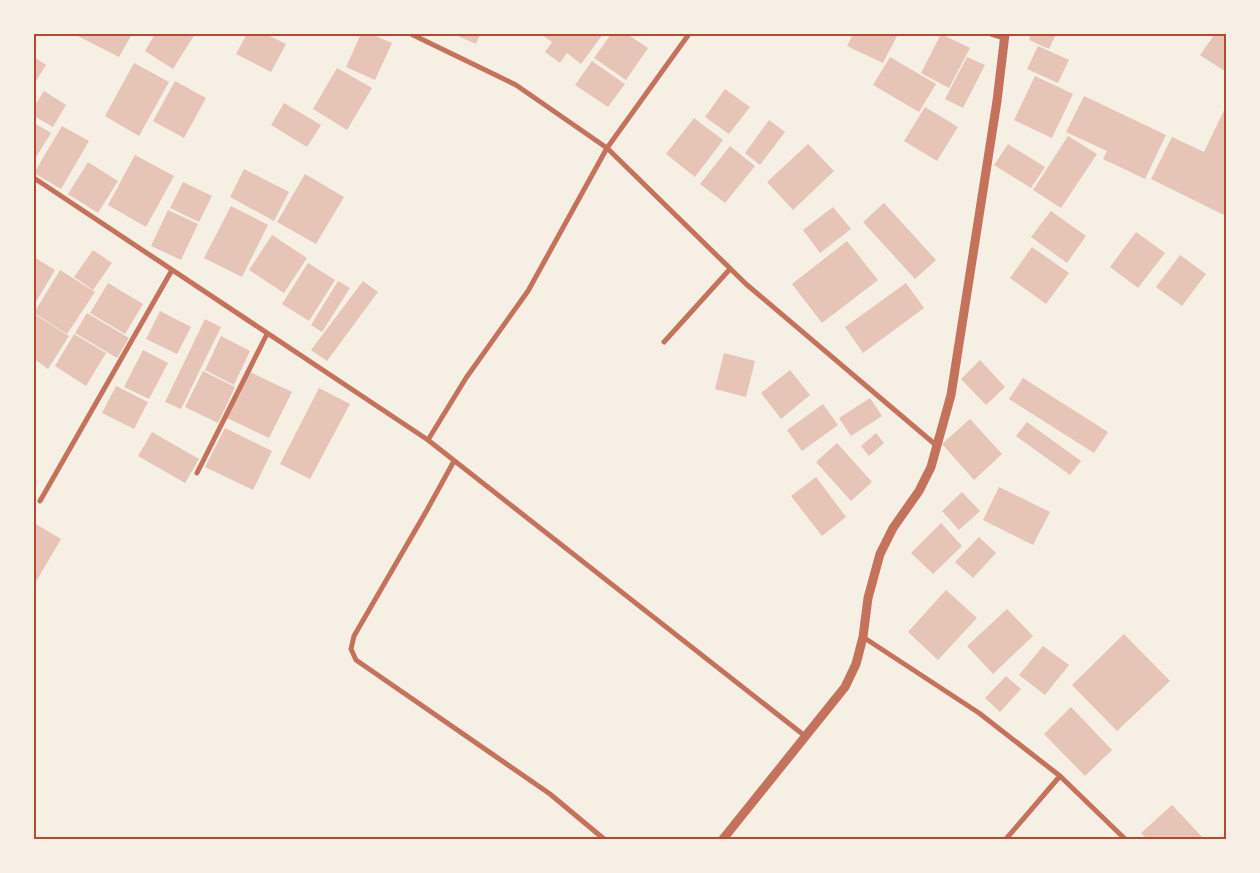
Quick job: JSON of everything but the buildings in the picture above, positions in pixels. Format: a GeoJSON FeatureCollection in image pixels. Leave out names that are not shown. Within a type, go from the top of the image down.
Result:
{"type":"FeatureCollection","features":[{"type":"Feature","properties":{"kind":"street"},"geometry":{"type":"LineString","coordinates":[[411,34],[516,85],[607,148],[746,284],[938,446]]}},
{"type":"Feature","properties":{"kind":"street"},"geometry":{"type":"LineString","coordinates":[[428,440],[466,378],[528,291],[607,148],[689,34]]}},
{"type":"Feature","properties":{"kind":"street"},"geometry":{"type":"LineString","coordinates":[[723,839],[845,687],[856,664],[863,637],[868,598],[880,554],[893,528],[919,492],[931,467],[938,446],[951,395],[962,332],[997,101],[1004,36],[991,34]]}},
{"type":"Feature","properties":{"kind":"street"},"geometry":{"type":"LineString","coordinates":[[34,178],[428,440],[805,736]]}},
{"type":"Feature","properties":{"kind":"street"},"geometry":{"type":"LineString","coordinates":[[664,342],[730,269]]}},
{"type":"Feature","properties":{"kind":"street"},"geometry":{"type":"LineString","coordinates":[[40,501],[172,270]]}},
{"type":"Feature","properties":{"kind":"street"},"geometry":{"type":"LineString","coordinates":[[197,473],[267,334]]}},
{"type":"Feature","properties":{"kind":"street"},"geometry":{"type":"LineString","coordinates":[[454,460],[354,636],[351,649],[356,660],[550,794],[604,839]]}},
{"type":"Feature","properties":{"kind":"street"},"geometry":{"type":"LineString","coordinates":[[863,637],[979,713],[1060,776],[1125,839]]}},
{"type":"Feature","properties":{"kind":"street"},"geometry":{"type":"LineString","coordinates":[[1006,839],[1060,776]]}}]}
